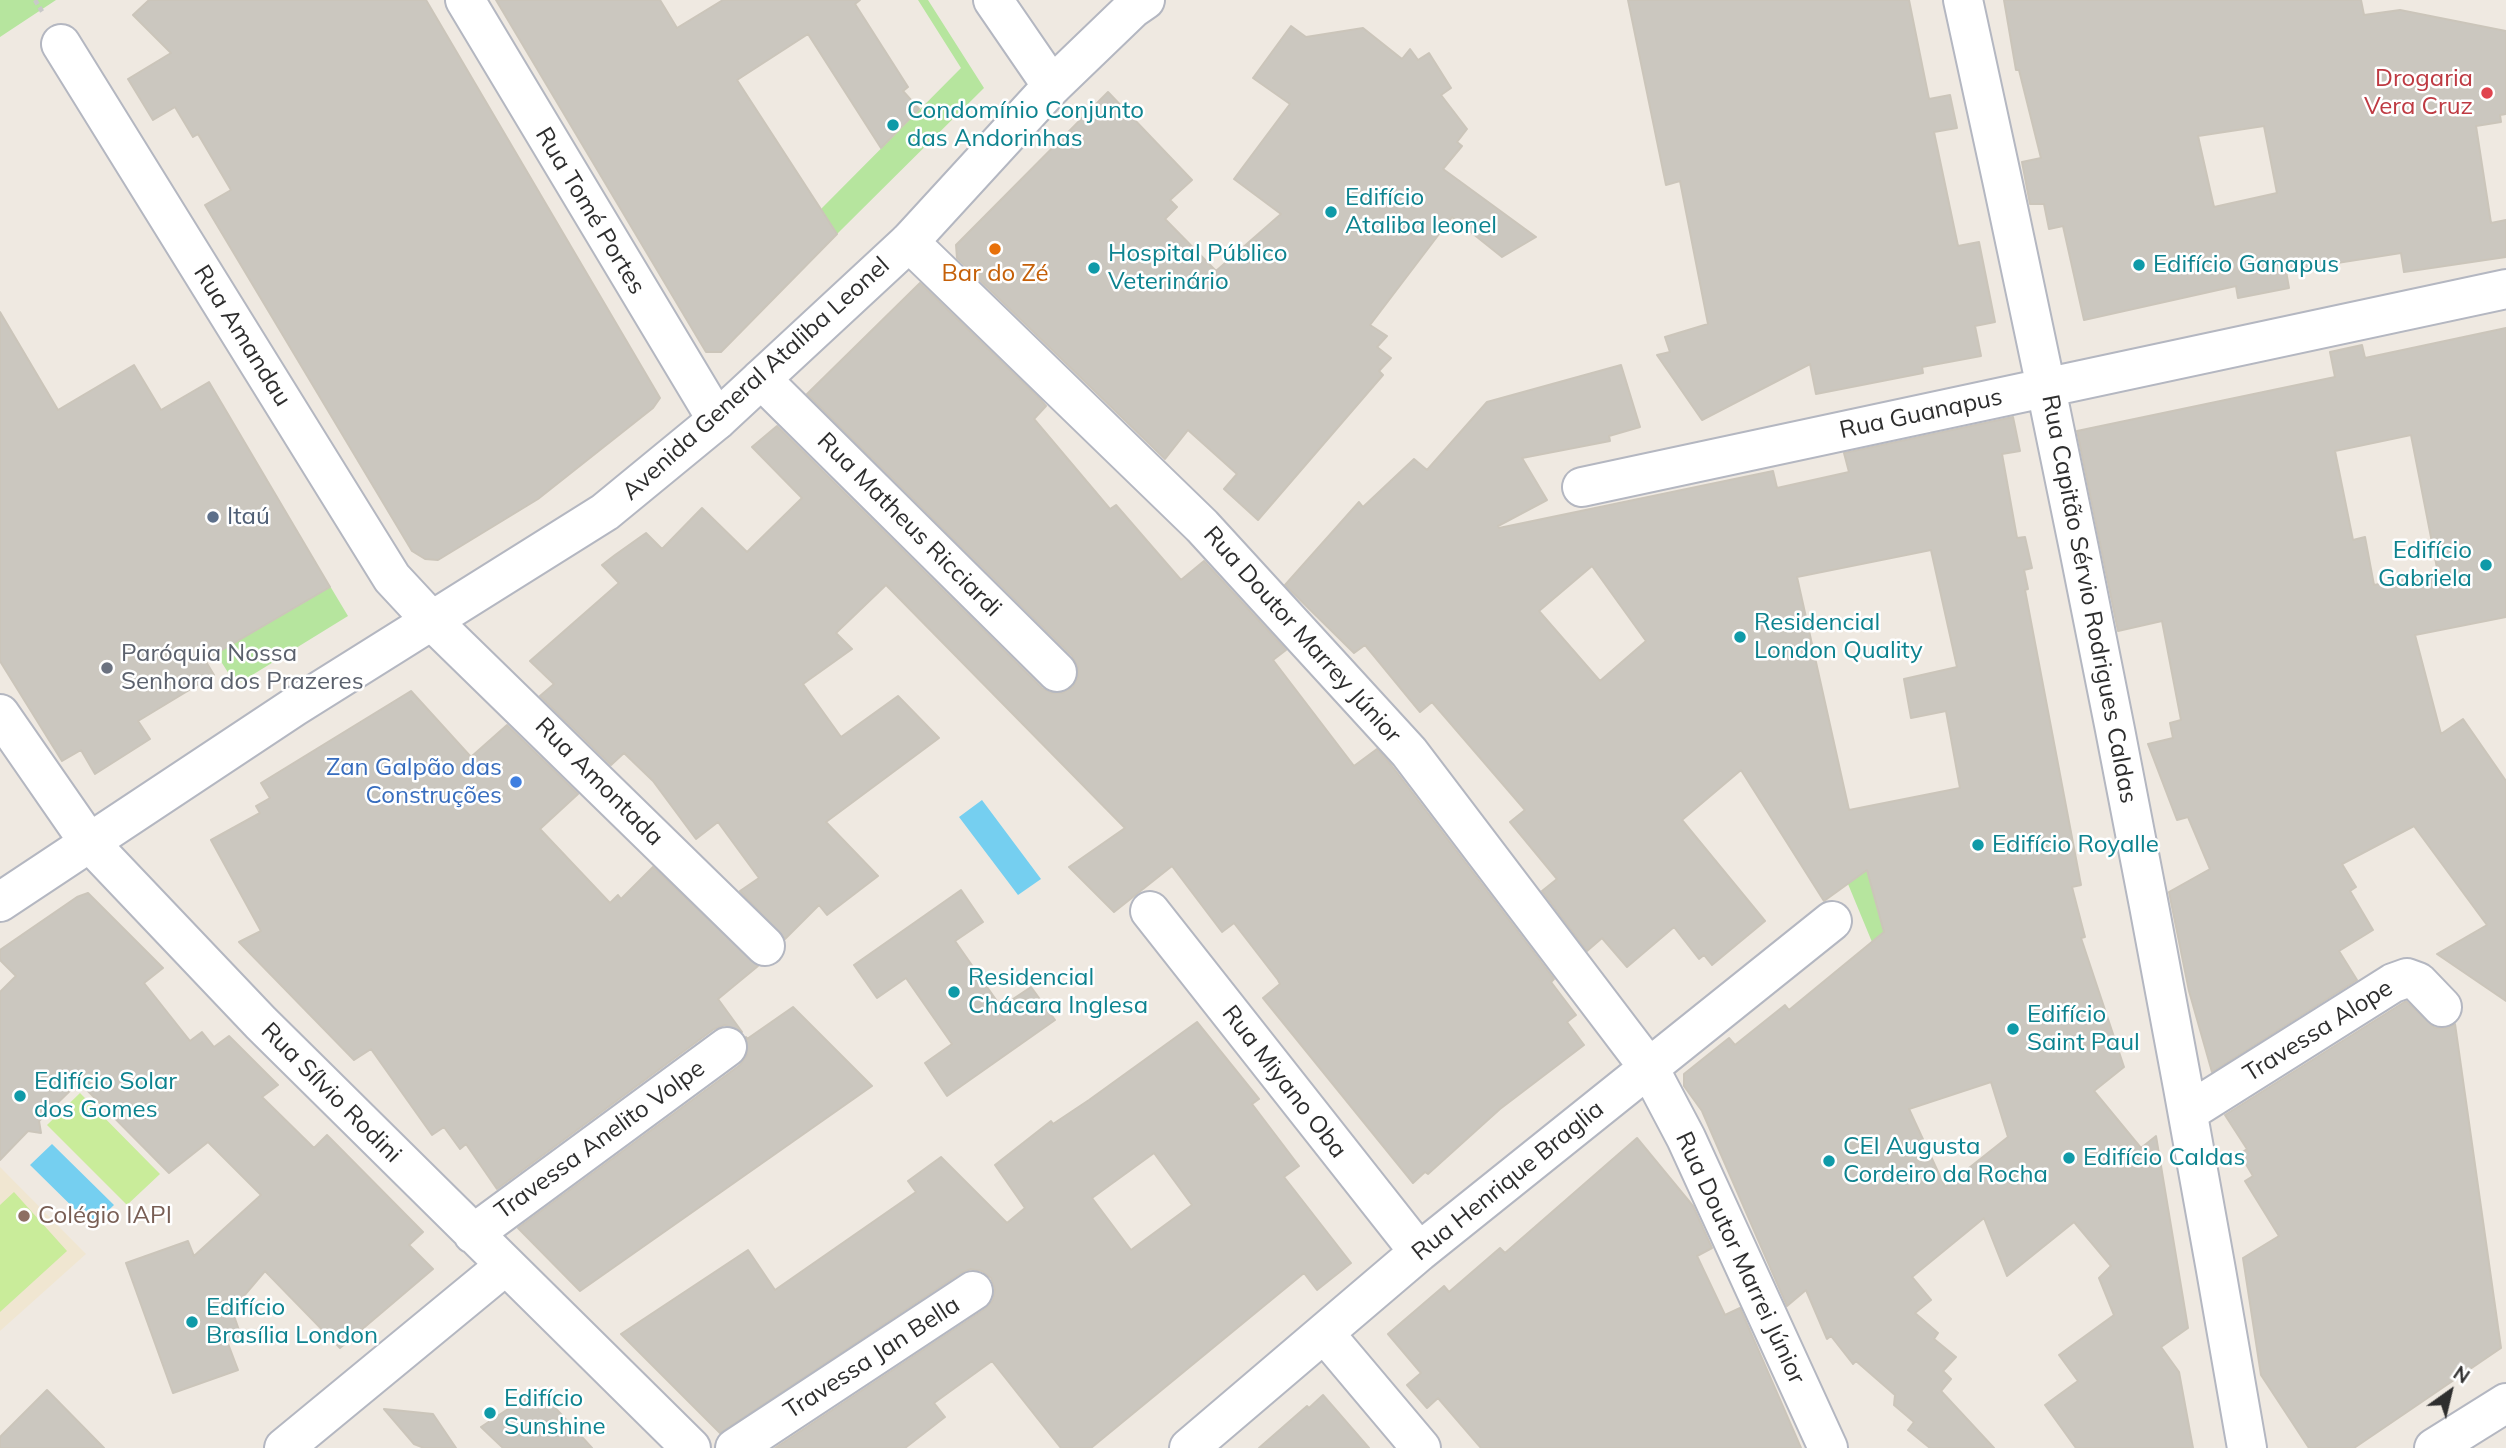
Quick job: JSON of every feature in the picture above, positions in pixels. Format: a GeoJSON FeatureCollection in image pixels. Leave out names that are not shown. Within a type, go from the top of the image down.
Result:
{"type":"FeatureCollection","features":[{"type":"Feature","properties":{"kind":"street","name":"Rua Tomé Portes"},"geometry":{"type":"LineString","coordinates":[[465,0],[717,420]]}},
{"type":"Feature","properties":{"kind":"street"},"geometry":{"type":"LineString","coordinates":[[993,0],[1052,86]]}},
{"type":"Feature","properties":{"kind":"street","name":"Avenida General Ataliba Leonel"},"geometry":{"type":"LineString","coordinates":[[0,902],[88,841],[604,512],[717,420],[909,242],[1052,86],[1132,9],[1145,0]]}},
{"type":"Feature","properties":{"kind":"street","name":"Rua Capitão Sérvio Rodrigues Caldas"},"geometry":{"type":"LineString","coordinates":[[1963,0],[2048,386],[2190,1111],[2247,1448]]}},
{"type":"Feature","properties":{"kind":"street","name":"Rua Amandau"},"geometry":{"type":"LineString","coordinates":[[61,44],[392,578],[432,621]]}},
{"type":"Feature","properties":{"kind":"street","name":"Rua Doutor Marrey Júnior"},"geometry":{"type":"LineString","coordinates":[[909,242],[1202,526],[1409,752],[1649,1068]]}},
{"type":"Feature","properties":{"kind":"street","name":"Rua Guanapus"},"geometry":{"type":"LineString","coordinates":[[1583,487],[2506,289]]}},
{"type":"Feature","properties":{"kind":"street","name":"Rua Matheus Ricciardi"},"geometry":{"type":"LineString","coordinates":[[761,379],[1058,672]]}},
{"type":"Feature","properties":{"kind":"street","name":"Rua Amontada"},"geometry":{"type":"LineString","coordinates":[[432,621],[765,946]]}},
{"type":"Feature","properties":{"kind":"street","name":"Rua Sílvio Rodini"},"geometry":{"type":"LineString","coordinates":[[0,714],[88,841],[261,1023],[691,1448]]}},
{"type":"Feature","properties":{"kind":"street","name":"Rua Miyano Oba"},"geometry":{"type":"LineString","coordinates":[[1150,911],[1419,1252]]}},
{"type":"Feature","properties":{"kind":"street","name":"Rua Henrique Braglia"},"geometry":{"type":"LineString","coordinates":[[1189,1448],[1419,1252],[1832,921]]}},
{"type":"Feature","properties":{"kind":"street","name":"Travessa Alope"},"geometry":{"type":"LineString","coordinates":[[2190,1111],[2393,984],[2407,978],[2418,982],[2442,1007]]}},
{"type":"Feature","properties":{"kind":"street","name":"Travessa Anelito Volpe"},"geometry":{"type":"LineString","coordinates":[[472,1234],[727,1047]]}},
{"type":"Feature","properties":{"kind":"street","name":"Rua Doutor Marrei Júnior"},"geometry":{"type":"LineString","coordinates":[[1649,1068],[1691,1151],[1828,1448]]}},
{"type":"Feature","properties":{"kind":"street"},"geometry":{"type":"LineString","coordinates":[[284,1448],[506,1265]]}},
{"type":"Feature","properties":{"kind":"street","name":"Travessa Jan Bella"},"geometry":{"type":"LineString","coordinates":[[736,1448],[973,1291]]}},
{"type":"Feature","properties":{"kind":"street"},"geometry":{"type":"LineString","coordinates":[[1324,1333],[1421,1448]]}},
{"type":"Feature","properties":{"kind":"street"},"geometry":{"type":"LineString","coordinates":[[2434,1448],[2506,1403]]}},
{"type":"Feature","properties":{"kind":"shaded area","name":"Colégio IAPI"},"geometry":{"type":"Polygon","coordinates":[[[0,1167],[86,1254],[0,1331],[0,1167]]]}},
{"type":"Feature","properties":{"kind":"green space"},"geometry":{"type":"Polygon","coordinates":[[[0,0],[56,0],[0,37],[0,0]]]}},
{"type":"Feature","properties":{"kind":"green space"},"geometry":{"type":"Polygon","coordinates":[[[918,0],[928,0],[984,88],[837,234],[821,209],[961,68],[918,0]]]}},
{"type":"Feature","properties":{"kind":"green space"},"geometry":{"type":"Polygon","coordinates":[[[330,586],[348,616],[236,685],[215,652],[330,586]]]}},
{"type":"Feature","properties":{"kind":"green space"},"geometry":{"type":"Polygon","coordinates":[[[1868,869],[1885,938],[1872,942],[1848,884],[1868,869]]]}},
{"type":"Feature","properties":{"kind":"green space"},"geometry":{"type":"Polygon","coordinates":[[[80,1093],[160,1174],[127,1205],[47,1125],[80,1093]]]}},
{"type":"Feature","properties":{"kind":"green space","name":"Colégio IAPI"},"geometry":{"type":"Polygon","coordinates":[[[14,1192],[67,1251],[0,1312],[0,1205],[14,1192]]]}},
{"type":"Feature","properties":{"kind":"water"},"geometry":{"type":"Polygon","coordinates":[[[982,800],[1041,879],[1018,895],[959,817],[982,800]]]}},
{"type":"Feature","properties":{"kind":"water"},"geometry":{"type":"Polygon","coordinates":[[[52,1144],[114,1205],[92,1226],[30,1165],[52,1144]]]}},
{"type":"Feature","properties":{"kind":"building"},"geometry":{"type":"Polygon","coordinates":[[[149,0],[426,0],[660,398],[653,408],[538,499],[438,560],[425,559],[412,551],[205,205],[231,190],[198,134],[193,137],[175,107],[153,120],[128,79],[171,53],[133,15],[149,0]]]}},
{"type":"Feature","properties":{"kind":"building"},"geometry":{"type":"Polygon","coordinates":[[[496,0],[660,0],[677,28],[723,0],[860,0],[855,4],[908,87],[903,91],[919,109],[881,148],[808,34],[737,80],[837,234],[721,352],[706,352],[496,0]]]}},
{"type":"Feature","properties":{"kind":"building"},"geometry":{"type":"Polygon","coordinates":[[[1628,0],[1909,0],[1929,99],[1950,95],[1957,128],[1934,132],[1958,246],[1979,242],[1995,322],[1975,326],[1981,356],[1922,367],[1923,373],[1816,394],[1810,364],[1702,420],[1657,355],[1670,352],[1665,337],[1708,324],[1680,181],[1666,185],[1628,0]]]}},
{"type":"Feature","properties":{"kind":"building"},"geometry":{"type":"Polygon","coordinates":[[[2004,0],[2361,0],[2364,15],[2400,10],[2506,31],[2506,114],[2500,115],[2501,122],[2476,126],[2491,223],[2506,220],[2506,257],[2404,272],[2401,253],[2286,271],[2289,288],[2238,298],[2236,286],[2084,320],[2063,226],[2049,229],[2044,204],[2030,204],[2022,162],[2041,158],[2019,70],[2016,70],[2004,0]],[[2264,126],[2198,136],[2214,207],[2277,193],[2264,126]]]}},
{"type":"Feature","properties":{"kind":"building"},"geometry":{"type":"Polygon","coordinates":[[[1291,26],[1306,37],[1363,28],[1402,59],[1410,49],[1418,60],[1429,53],[1451,88],[1441,95],[1467,129],[1457,142],[1462,146],[1443,169],[1536,237],[1502,257],[1452,217],[1370,325],[1387,336],[1377,347],[1391,358],[1379,371],[1383,375],[1258,520],[1224,489],[1237,474],[1188,430],[1165,459],[957,258],[956,245],[1108,92],[1192,180],[1170,200],[1177,207],[1165,219],[1216,271],[1281,214],[1234,179],[1290,104],[1253,78],[1291,26]]]}},
{"type":"Feature","properties":{"kind":"building"},"geometry":{"type":"Polygon","coordinates":[[[920,283],[1046,406],[1034,419],[1110,509],[1116,505],[1181,580],[1204,561],[1286,650],[1273,660],[1354,766],[1377,749],[1554,979],[1551,982],[1576,1015],[1567,1022],[1584,1045],[1500,1109],[1428,1174],[1425,1172],[1413,1183],[1263,998],[1280,984],[1278,980],[1234,923],[1222,932],[1172,866],[1114,912],[1069,867],[1125,828],[886,585],[836,633],[852,649],[803,684],[841,737],[898,696],[939,738],[826,822],[878,876],[827,915],[819,905],[785,939],[740,891],[759,878],[718,822],[696,839],[653,781],[624,753],[611,765],[540,696],[554,684],[530,661],[619,583],[602,565],[615,555],[646,533],[662,549],[702,508],[747,552],[802,498],[752,447],[777,426],[1042,688],[1051,693],[1062,693],[1073,687],[1078,677],[1078,667],[1072,656],[807,394],[920,283]]]}},
{"type":"Feature","properties":{"kind":"building"},"geometry":{"type":"Polygon","coordinates":[[[0,312],[58,410],[134,365],[161,410],[209,382],[330,587],[205,660],[214,675],[138,721],[150,739],[95,774],[81,750],[62,761],[0,661],[0,312]]]}},
{"type":"Feature","properties":{"kind":"building"},"geometry":{"type":"Polygon","coordinates":[[[2506,328],[2506,617],[2415,635],[2441,734],[2463,719],[2506,781],[2506,1001],[2437,954],[2487,925],[2414,826],[2342,864],[2356,887],[2350,891],[2373,930],[2339,951],[2357,980],[2212,1072],[2189,991],[2169,892],[2210,869],[2188,817],[2177,820],[2148,744],[2173,738],[2170,723],[2181,720],[2162,621],[2118,631],[2077,431],[2335,377],[2330,352],[2362,345],[2365,358],[2506,328]],[[2411,435],[2335,451],[2353,540],[2365,537],[2374,585],[2438,573],[2411,435]]]}},
{"type":"Feature","properties":{"kind":"building"},"geometry":{"type":"Polygon","coordinates":[[[1621,365],[1640,427],[1609,436],[1610,441],[1522,458],[1547,500],[1498,526],[1499,528],[1773,471],[1777,488],[1849,472],[1844,453],[2013,417],[2020,451],[2002,454],[2017,538],[2025,537],[2032,568],[2024,570],[2028,589],[2025,590],[2081,885],[2072,887],[2085,937],[2081,938],[2124,1067],[2094,1091],[2141,1148],[2156,1136],[2188,1328],[2161,1347],[2179,1372],[2193,1448],[2076,1448],[2045,1405],[2078,1381],[2059,1355],[2114,1315],[2099,1278],[2111,1266],[2074,1222],[2007,1276],[1984,1218],[1912,1277],[1931,1300],[1915,1313],[1938,1333],[1934,1339],[1956,1357],[1943,1371],[1951,1379],[1941,1391],[1994,1448],[1930,1448],[1908,1430],[1914,1422],[1894,1405],[1895,1395],[1856,1361],[1853,1364],[1831,1336],[1827,1339],[1806,1290],[1787,1306],[1702,1111],[1684,1086],[1684,1074],[1729,1038],[1735,1045],[1785,1005],[1789,1010],[1884,932],[1867,870],[1824,901],[1741,770],[1682,820],[1765,921],[1712,965],[1704,955],[1699,959],[1674,927],[1627,967],[1602,938],[1587,951],[1542,891],[1557,879],[1510,822],[1525,810],[1432,702],[1420,712],[1365,645],[1354,653],[1285,585],[1359,502],[1363,507],[1414,459],[1427,470],[1487,402],[1621,365]],[[1931,550],[1797,577],[1849,810],[1960,788],[1946,711],[1911,718],[1904,679],[1957,667],[1931,550]],[[1592,566],[1539,611],[1600,681],[1646,641],[1592,566]],[[1991,1082],[1909,1109],[1945,1187],[2008,1137],[1991,1082]]]}},
{"type":"Feature","properties":{"kind":"building"},"geometry":{"type":"Polygon","coordinates":[[[411,691],[471,757],[507,725],[578,794],[540,829],[610,903],[618,895],[621,899],[653,867],[758,966],[718,999],[742,1032],[725,1025],[714,1029],[497,1189],[466,1144],[460,1149],[444,1127],[432,1135],[371,1049],[354,1060],[239,942],[261,931],[211,840],[260,813],[256,806],[270,798],[261,783],[411,691]]]}},
{"type":"Feature","properties":{"kind":"building","name":"Residencial Chácara Inglesa"},"geometry":{"type":"Polygon","coordinates":[[[961,890],[983,922],[955,941],[1001,1007],[1031,987],[1055,1020],[947,1096],[925,1063],[952,1044],[906,978],[877,998],[854,965],[961,890]]]}},
{"type":"Feature","properties":{"kind":"building"},"geometry":{"type":"Polygon","coordinates":[[[88,893],[163,968],[144,983],[190,1041],[202,1032],[214,1047],[229,1036],[278,1085],[262,1097],[314,1148],[327,1135],[423,1232],[409,1245],[433,1269],[340,1348],[265,1271],[232,1310],[241,1336],[227,1341],[238,1370],[173,1393],[126,1263],[188,1241],[194,1256],[261,1195],[208,1142],[169,1173],[79,1082],[39,1121],[41,1133],[28,1131],[0,1160],[0,992],[16,976],[0,960],[0,950],[77,897],[88,893]]]}},
{"type":"Feature","properties":{"kind":"building"},"geometry":{"type":"Polygon","coordinates":[[[2406,1001],[2435,1028],[2447,1028],[2455,1024],[2501,1348],[2354,1448],[2309,1448],[2261,1375],[2243,1258],[2279,1236],[2245,1181],[2253,1176],[2240,1154],[2247,1149],[2225,1115],[2406,1001]]]}},
{"type":"Feature","properties":{"kind":"building"},"geometry":{"type":"Polygon","coordinates":[[[793,1007],[872,1086],[580,1291],[518,1228],[740,1065],[747,1055],[746,1037],[747,1039],[793,1007]]]}},
{"type":"Feature","properties":{"kind":"building"},"geometry":{"type":"Polygon","coordinates":[[[1197,1022],[1259,1099],[1252,1104],[1299,1166],[1284,1177],[1351,1263],[1317,1290],[1304,1273],[1091,1448],[1061,1448],[992,1361],[934,1403],[945,1417],[905,1448],[775,1448],[985,1309],[993,1300],[995,1289],[991,1278],[982,1271],[971,1269],[961,1273],[720,1433],[621,1334],[748,1250],[775,1290],[916,1192],[908,1181],[941,1157],[1007,1223],[1025,1208],[995,1165],[1051,1121],[1053,1124],[1197,1022]],[[1154,1153],[1092,1198],[1131,1250],[1192,1205],[1154,1153]]]}},
{"type":"Feature","properties":{"kind":"building"},"geometry":{"type":"Polygon","coordinates":[[[1637,1138],[1693,1206],[1712,1248],[1697,1256],[1725,1315],[1740,1308],[1801,1448],[1481,1448],[1438,1398],[1427,1408],[1407,1385],[1421,1373],[1388,1334],[1444,1286],[1449,1292],[1500,1248],[1505,1253],[1637,1138]]]}},
{"type":"Feature","properties":{"kind":"building"},"geometry":{"type":"Polygon","coordinates":[[[538,1389],[592,1448],[503,1448],[481,1427],[538,1389]]]}},
{"type":"Feature","properties":{"kind":"building"},"geometry":{"type":"Polygon","coordinates":[[[47,1390],[104,1448],[0,1448],[0,1437],[47,1390]]]}},
{"type":"Feature","properties":{"kind":"building"},"geometry":{"type":"Polygon","coordinates":[[[1323,1395],[1369,1448],[1259,1448],[1307,1406],[1309,1408],[1323,1395]]]}},
{"type":"Feature","properties":{"kind":"building"},"geometry":{"type":"Polygon","coordinates":[[[384,1409],[433,1414],[456,1448],[424,1448],[414,1444],[384,1409]]]}},
{"type":"Feature","properties":{"kind":"place","name":"Drogaria Vera Cruz"},"geometry":{"type":"Point","coordinates":[2487,93]}},
{"type":"Feature","properties":{"kind":"place","name":"Condomínio Conjunto das Andorinhas"},"geometry":{"type":"Point","coordinates":[893,125]}},
{"type":"Feature","properties":{"kind":"place","name":"Edifício Ataliba leonel"},"geometry":{"type":"Point","coordinates":[1331,212]}},
{"type":"Feature","properties":{"kind":"place","name":"Bar do Zé"},"geometry":{"type":"Point","coordinates":[995,249]}},
{"type":"Feature","properties":{"kind":"place","name":"Edifício Ganapus"},"geometry":{"type":"Point","coordinates":[2139,265]}},
{"type":"Feature","properties":{"kind":"place","name":"Hospital Público Veterinário"},"geometry":{"type":"Point","coordinates":[1094,268]}},
{"type":"Feature","properties":{"kind":"place","name":"Itaú"},"geometry":{"type":"Point","coordinates":[213,517]}},
{"type":"Feature","properties":{"kind":"place","name":"Edifício Gabriela"},"geometry":{"type":"Point","coordinates":[2486,565]}},
{"type":"Feature","properties":{"kind":"place","name":"Residencial London Quality"},"geometry":{"type":"Point","coordinates":[1740,637]}},
{"type":"Feature","properties":{"kind":"place","name":"Paróquia Nossa Senhora dos Prazeres"},"geometry":{"type":"Point","coordinates":[107,668]}},
{"type":"Feature","properties":{"kind":"place","name":"Zan Galpão das Construções"},"geometry":{"type":"Point","coordinates":[516,782]}},
{"type":"Feature","properties":{"kind":"place","name":"Edifício Royalle"},"geometry":{"type":"Point","coordinates":[1978,845]}},
{"type":"Feature","properties":{"kind":"place","name":"Residencial Chácara Inglesa"},"geometry":{"type":"Point","coordinates":[954,992]}},
{"type":"Feature","properties":{"kind":"place","name":"Edifício Saint Paul"},"geometry":{"type":"Point","coordinates":[2013,1029]}},
{"type":"Feature","properties":{"kind":"place","name":"Edifício Solar dos Gomes"},"geometry":{"type":"Point","coordinates":[20,1096]}},
{"type":"Feature","properties":{"kind":"place","name":"Edifício Caldas"},"geometry":{"type":"Point","coordinates":[2069,1158]}},
{"type":"Feature","properties":{"kind":"place","name":"CEI Augusta Cordeiro da Rocha"},"geometry":{"type":"Point","coordinates":[1829,1161]}},
{"type":"Feature","properties":{"kind":"place","name":"Colégio IAPI"},"geometry":{"type":"Point","coordinates":[24,1216]}},
{"type":"Feature","properties":{"kind":"place","name":"Edifício Brasília London"},"geometry":{"type":"Point","coordinates":[192,1322]}},
{"type":"Feature","properties":{"kind":"place","name":"Edifício Sunshine"},"geometry":{"type":"Point","coordinates":[490,1413]}}]}
